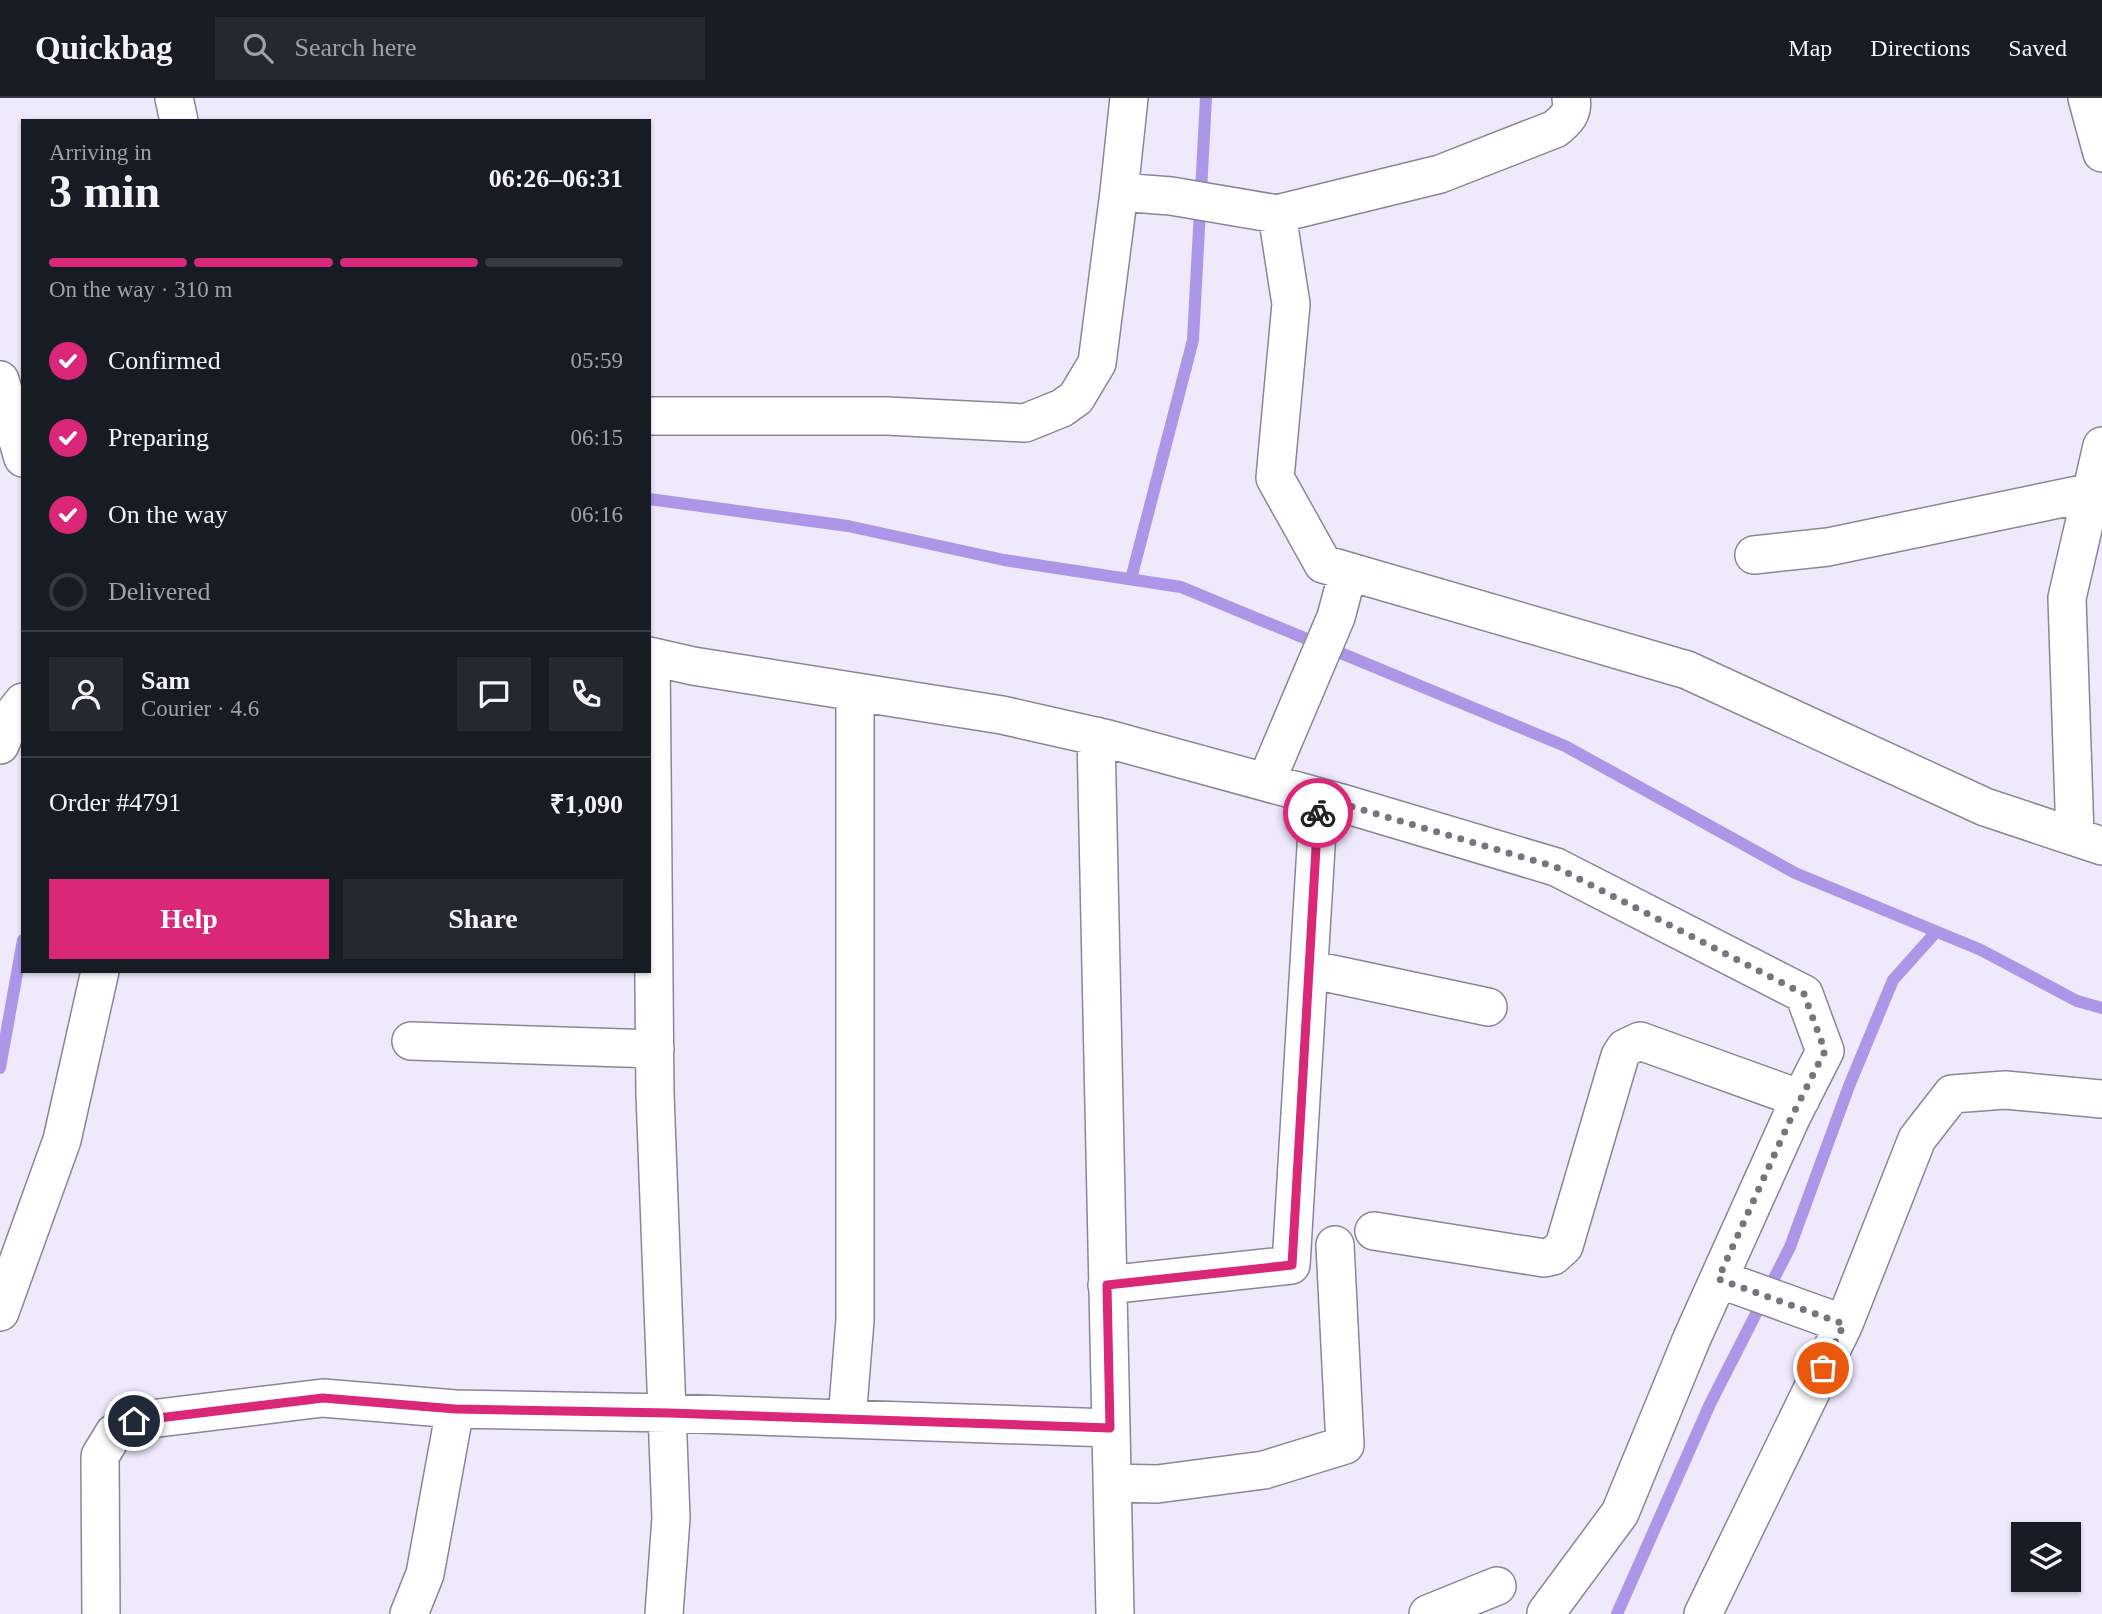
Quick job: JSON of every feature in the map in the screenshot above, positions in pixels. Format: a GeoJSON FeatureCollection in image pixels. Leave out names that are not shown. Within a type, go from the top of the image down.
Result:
{"type":"FeatureCollection","features":[{"type":"Feature","properties":{"kind":"street"},"geometry":{"type":"LineString","coordinates":[[174,98],[179,119]]}},
{"type":"Feature","properties":{"kind":"street"},"geometry":{"type":"LineString","coordinates":[[651,416],[887,416],[1025,423],[1062,408],[1076,398],[1097,363],[1129,98]]}},
{"type":"Feature","properties":{"kind":"street"},"geometry":{"type":"LineString","coordinates":[[1119,192],[1171,195],[1277,214],[1440,174],[1555,129],[1567,119],[1573,107],[1571,98]]}},
{"type":"Feature","properties":{"kind":"street"},"geometry":{"type":"LineString","coordinates":[[2087,98],[2102,153]]}},
{"type":"Feature","properties":{"kind":"street"},"geometry":{"type":"LineString","coordinates":[[1277,214],[1291,304],[1275,478],[1324,564],[1687,670],[1985,807],[2089,841],[2067,598],[2102,446]]}},
{"type":"Feature","properties":{"kind":"street"},"geometry":{"type":"LineString","coordinates":[[0,380],[21,451]]}},
{"type":"Feature","properties":{"kind":"street"},"geometry":{"type":"LineString","coordinates":[[1754,555],[1828,547],[2092,492]]}},
{"type":"Feature","properties":{"kind":"street"},"geometry":{"type":"LineString","coordinates":[[1266,782],[1336,617],[1348,572]]}},
{"type":"Feature","properties":{"kind":"street"},"geometry":{"type":"LineString","coordinates":[[651,657],[1002,715],[1096,736],[1319,797],[1556,867],[1804,994],[1825,1051],[1801,1099],[1733,1284],[1620,1513],[1546,1613]]}},
{"type":"Feature","properties":{"kind":"street"},"geometry":{"type":"LineString","coordinates":[[847,1419],[855,1306],[855,692]]}},
{"type":"Feature","properties":{"kind":"street"},"geometry":{"type":"LineString","coordinates":[[651,735],[655,1049],[671,1518],[664,1614]]}},
{"type":"Feature","properties":{"kind":"street"},"geometry":{"type":"LineString","coordinates":[[1096,736],[1115,1614]]}},
{"type":"Feature","properties":{"kind":"street"},"geometry":{"type":"LineString","coordinates":[[1107,1285],[1292,1265],[1319,797]]}},
{"type":"Feature","properties":{"kind":"street"},"geometry":{"type":"LineString","coordinates":[[1309,969],[1488,1007]]}},
{"type":"Feature","properties":{"kind":"street"},"geometry":{"type":"LineString","coordinates":[[0,1312],[62,1140],[100,973]]}},
{"type":"Feature","properties":{"kind":"street"},"geometry":{"type":"LineString","coordinates":[[411,1041],[655,1049]]}},
{"type":"Feature","properties":{"kind":"street"},"geometry":{"type":"LineString","coordinates":[[1374,1231],[1544,1258],[1553,1256],[1564,1245],[1620,1056],[1625,1048],[1640,1041],[1801,1099]]}},
{"type":"Feature","properties":{"kind":"street"},"geometry":{"type":"LineString","coordinates":[[1703,1614],[1844,1324],[1917,1139],[1952,1094],[2006,1090],[2102,1100]]}},
{"type":"Feature","properties":{"kind":"street"},"geometry":{"type":"LineString","coordinates":[[1112,1483],[1157,1484],[1264,1470],[1345,1445],[1335,1245]]}},
{"type":"Feature","properties":{"kind":"street"},"geometry":{"type":"LineString","coordinates":[[1733,1284],[1844,1324]]}},
{"type":"Feature","properties":{"kind":"street"},"geometry":{"type":"LineString","coordinates":[[101,1614],[100,1456],[114,1433],[134,1421],[323,1398],[455,1409],[669,1413],[1110,1428]]}},
{"type":"Feature","properties":{"kind":"street"},"geometry":{"type":"LineString","coordinates":[[409,1614],[425,1574],[455,1409]]}},
{"type":"Feature","properties":{"kind":"street"},"geometry":{"type":"LineString","coordinates":[[1428,1614],[1497,1586]]}},
{"type":"Feature","properties":{"kind":"waterway"},"geometry":{"type":"LineString","coordinates":[[1131,579],[1193,340],[1206,98]]}},
{"type":"Feature","properties":{"kind":"waterway"},"geometry":{"type":"LineString","coordinates":[[651,499],[848,526],[1004,560],[1181,587],[1565,746],[1795,873],[1981,950],[2077,1001],[2102,1008]]}},
{"type":"Feature","properties":{"kind":"waterway"},"geometry":{"type":"LineString","coordinates":[[1617,1614],[1710,1404],[1790,1247],[1849,1086],[1893,980],[1936,932]]}},
{"type":"Feature","properties":{"kind":"waterway"},"geometry":{"type":"LineString","coordinates":[[0,1068],[21,951]]}},
{"type":"Feature","properties":{"kind":"way so far"},"geometry":{"type":"LineString","coordinates":[[1318,813],[1319,797],[1556,867],[1804,994],[1825,1051],[1791,1118],[1718,1279],[1844,1324],[1823,1368]]}},
{"type":"Feature","properties":{"kind":"route"},"geometry":{"type":"LineString","coordinates":[[134,1421],[323,1398],[455,1409],[669,1413],[1110,1428],[1107,1285],[1292,1265],[1318,813]]}}]}
